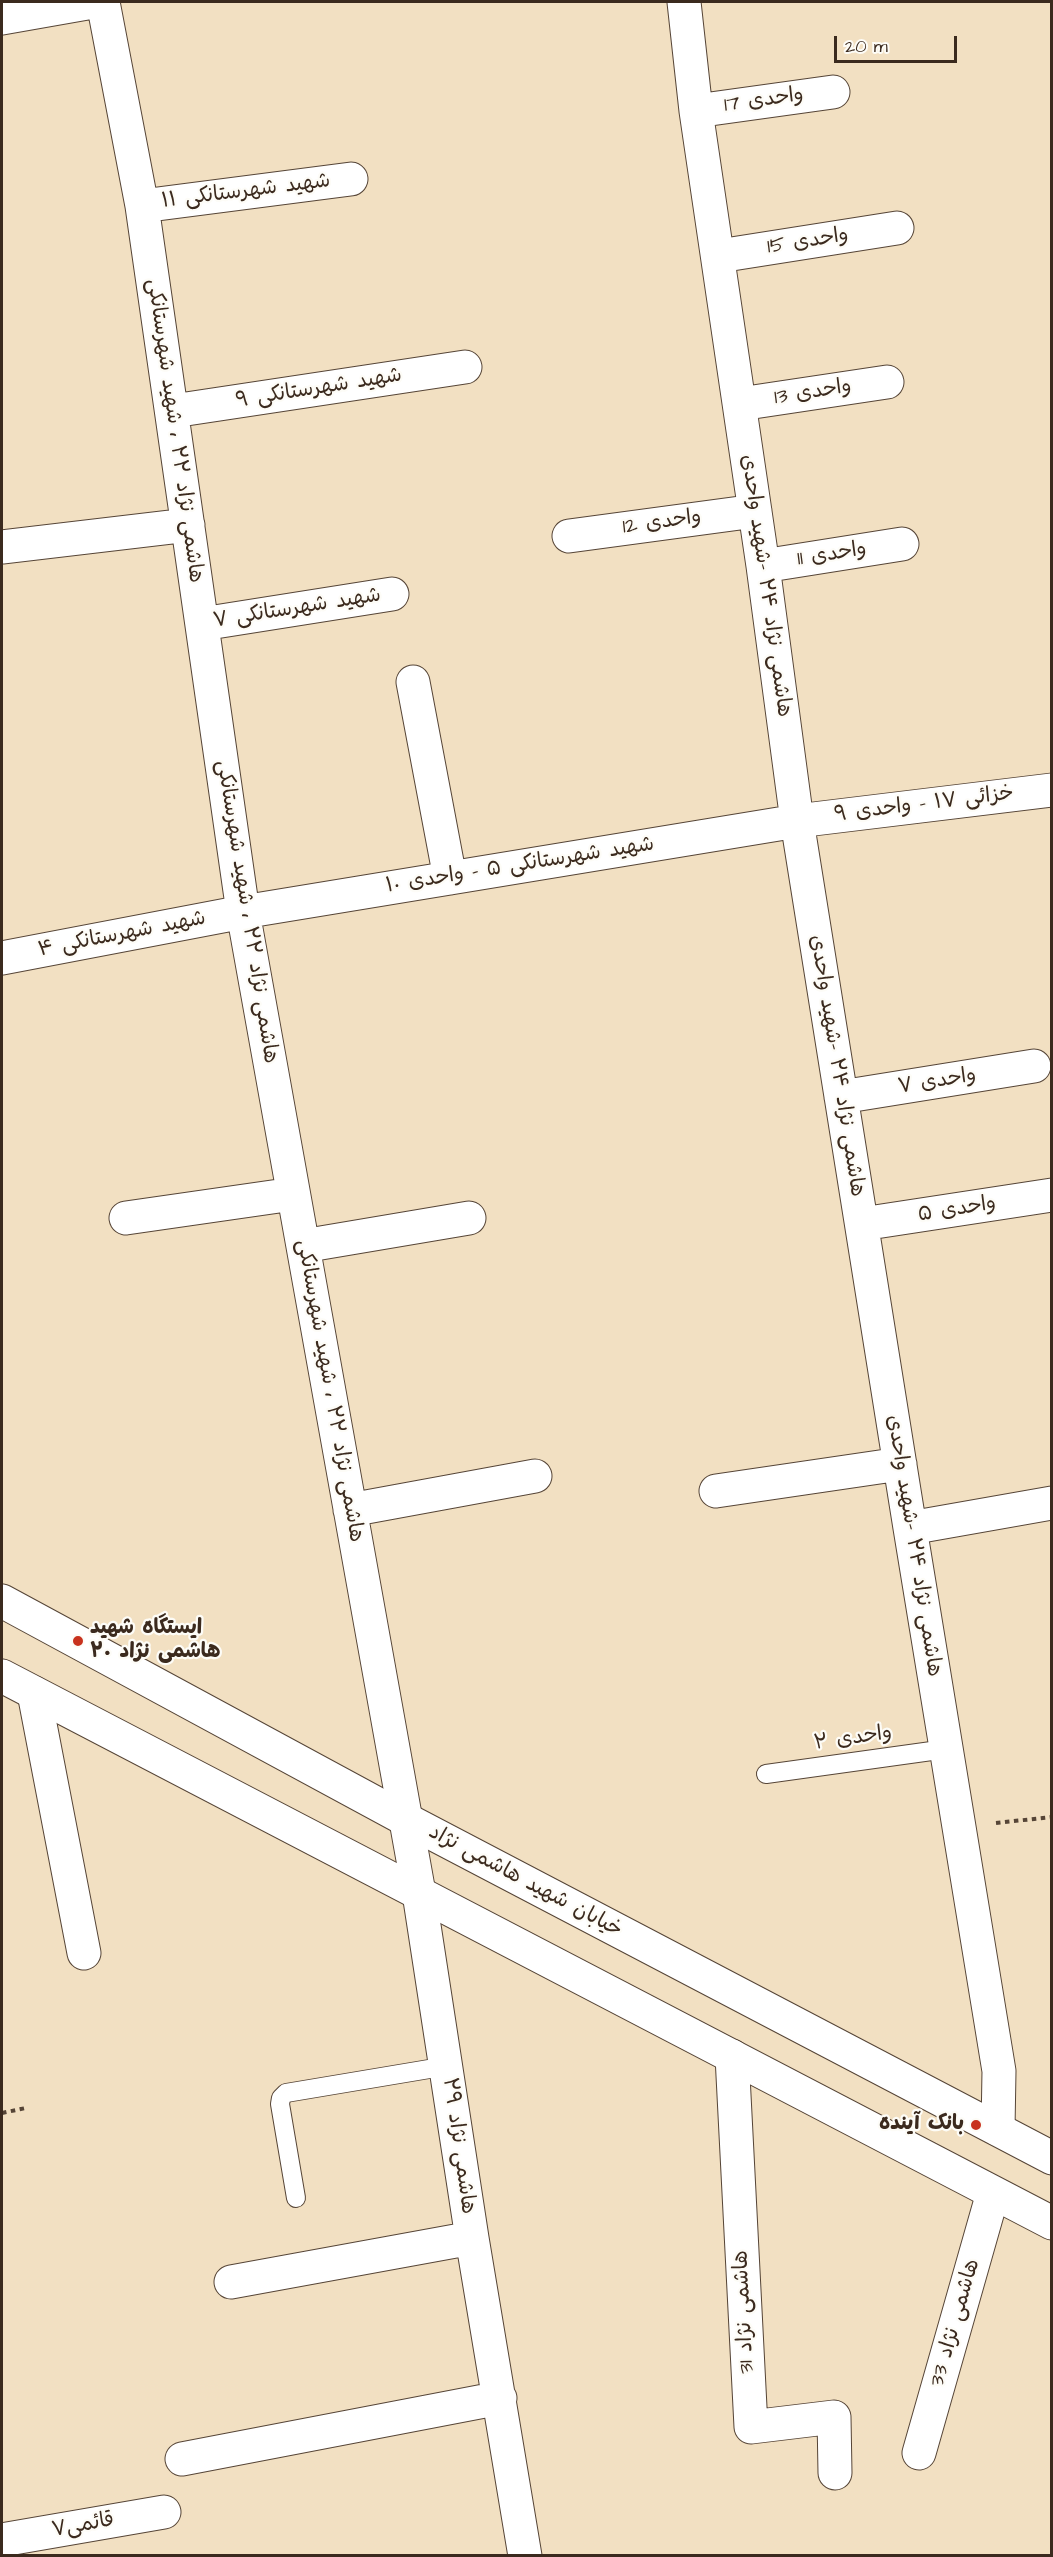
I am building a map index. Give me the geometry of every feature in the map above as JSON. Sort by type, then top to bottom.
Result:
[{"type":"street","points":[[2,18],[93,2]]},
{"type":"street","name":"هاشمی نژاد ۲۲ ، شهید شهرستانکی","points":[[104,2],[141,206],[173,411],[243,912],[419,1893]]},
{"type":"street","name":"هاشمی نژاد ۲۴ -شهید واحدی","points":[[684,2],[696,111],[719,256],[797,821],[999,2071],[998,2129]]},
{"type":"street","name":"واحدی 17","points":[[696,111],[833,92]]},
{"type":"street","name":"شهید شهرستانکی ۱۱","points":[[141,206],[351,179]]},
{"type":"street","name":"واحدی 15","points":[[719,256],[897,228]]},
{"type":"street","name":"شهید شهرستانکی ۹","points":[[173,411],[465,367]]},
{"type":"street","name":"واحدی 13","points":[[740,404],[887,382]]},
{"type":"street","name":"واحدی 12","points":[[569,536],[755,511]]},
{"type":"street","points":[[2,547],[188,525]]},
{"type":"street","name":"واحدی 11","points":[[763,566],[902,544]]},
{"type":"street","name":"شهید شهرستانکی ۷","points":[[202,624],[392,594]]},
{"type":"street","points":[[413,682],[450,878]]},
{"type":"street","name":"خزائی ۱۷ - واحدی ۹","points":[[797,821],[1052,789]]},
{"type":"street","name":"شهید شهرستانکی ۵ - واحدی ۱۰","points":[[243,912],[797,821]]},
{"type":"street","name":"شهید شهرستانکی ۴","points":[[2,958],[243,912]]},
{"type":"street","name":"واحدی ۷","points":[[841,1097],[1034,1066]]},
{"type":"street","points":[[126,1218],[293,1194]]},
{"type":"street","name":"واحدی ۵","points":[[862,1224],[1052,1195]]},
{"type":"street","points":[[303,1246],[469,1218]]},
{"type":"street","points":[[717,1491],[900,1464]]},
{"type":"street","points":[[350,1510],[535,1476]]},
{"type":"street","points":[[910,1528],[1052,1503]]},
{"type":"street","name":"خیابان شهید هاشمی نژاد","points":[[2,1602],[405,1819],[1052,2158]]},
{"type":"street","points":[[2,1676],[1052,2223]]},
{"type":"street","points":[[34,1693],[84,1953]]},
{"type":"street","name":"هاشمی نژاد ۲۹","points":[[419,1893],[472,2238],[525,2556]]},
{"type":"street","name":"هاشمی نژاد 31","points":[[732,2056],[751,2427],[834,2417],[835,2473]]},
{"type":"street","name":"هاشمی نژاد 33","points":[[919,2453],[993,2193]]},
{"type":"street","points":[[231,2282],[472,2238]]},
{"type":"street","points":[[182,2459],[500,2398]]},
{"type":"street","name":"قائمی۷","points":[[2,2540],[164,2512]]},
{"type":"lane","name":"واحدی ۲","points":[[766,1774],[946,1749]]},
{"type":"lane","points":[[296,2198],[280,2104],[281,2098],[286,2093],[447,2066]]},
{"type":"path","points":[[959,1827],[1052,1816]]},
{"type":"path","points":[[2,2113],[26,2108]]},
{"type":"place","name":"ایستگاه شهید هاشمی نژاد ۲۰","points":[[78,1641]]},
{"type":"place","name":"بانک آینده","points":[[976,2125]]}]
